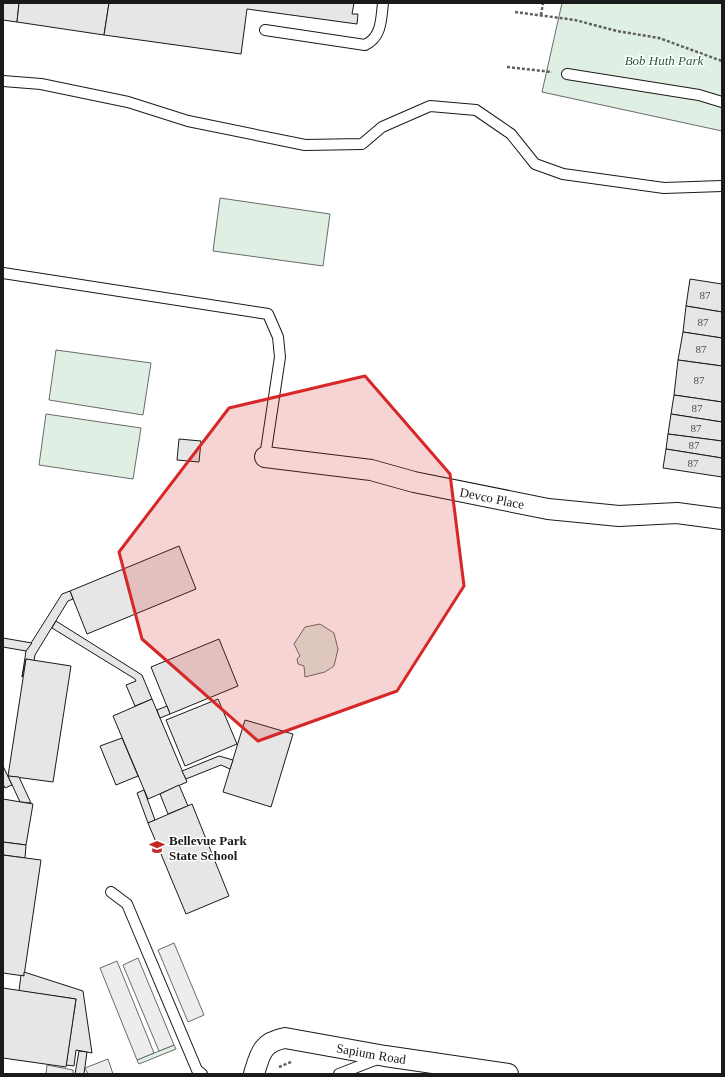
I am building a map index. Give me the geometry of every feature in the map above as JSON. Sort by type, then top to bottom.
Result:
[{"type":"street","name":"Devco Place","points":[[265,457],[370,470],[414,482],[548,509],[619,516],[677,513],[722,519]]},
{"type":"street","name":"Sapium Road","points":[[254,1074],[264,1047],[275,1040],[286,1038],[384,1056],[501,1074]]},
{"type":"lane","points":[[265,30],[365,45],[371,42],[379,33],[383,3]]},
{"type":"lane","points":[[567,74],[699,95],[722,102]]},
{"type":"lane","points":[[3,82],[41,84],[128,102],[188,121],[305,145],[362,144],[382,127],[430,106],[476,110],[511,134],[535,164],[563,174],[664,188],[722,186]]},
{"type":"lane","points":[[3,273],[268,314],[278,337],[280,357],[265,457]]},
{"type":"lane","points":[[111,892],[127,904],[197,1070],[202,1074]]},
{"type":"lane","points":[[339,1074],[384,1056]]},
{"type":"path","points":[[541,15],[543,3]]},
{"type":"path","points":[[515,12],[575,20],[617,31],[659,38],[722,61]]},
{"type":"path","points":[[506,67],[567,74]]},
{"type":"highlighted area","points":[[365,376],[450,474],[464,586],[397,691],[258,741],[142,639],[119,552],[229,408]]},
{"type":"green space","name":"Bob Huth Park","points":[[562,3],[722,3],[722,131],[542,92]]},
{"type":"green space","points":[[220,198],[330,214],[323,266],[213,251]]},
{"type":"green space","points":[[56,350],[151,363],[143,415],[49,400]]},
{"type":"green space","points":[[46,414],[141,428],[133,479],[39,465]]},
{"type":"green space","points":[[320,624],[334,633],[338,649],[334,666],[325,672],[305,677],[304,666],[298,664],[297,659],[300,656],[294,644],[305,627]]},
{"type":"green space","points":[[174,1045],[176,1049],[139,1064],[137,1060]]},
{"type":"shaded area","points":[[174,943],[204,1015],[188,1022],[158,950]]},
{"type":"shaded area","points":[[138,958],[174,1045],[159,1051],[123,965]]},
{"type":"shaded area","points":[[117,961],[154,1053],[137,1060],[100,968]]},
{"type":"shaded area","points":[[108,1059],[113,1074],[88,1074],[85,1068]]},
{"type":"shaded area","points":[[47,1065],[73,1070],[73,1074],[46,1074]]},
{"type":"building","points":[[3,3],[19,3],[17,22],[3,20]]},
{"type":"building","points":[[19,3],[109,3],[104,35],[17,22]]},
{"type":"building","points":[[109,3],[354,3],[352,14],[358,14],[357,24],[247,9],[241,54],[104,35]]},
{"type":"building","points":[[690,279],[722,284],[722,312],[686,306]]},
{"type":"building","points":[[686,306],[722,312],[722,338],[683,332]]},
{"type":"building","points":[[683,332],[722,338],[722,366],[678,360]]},
{"type":"building","points":[[678,360],[722,366],[722,402],[674,395]]},
{"type":"building","points":[[674,395],[722,402],[722,422],[671,414]]},
{"type":"building","points":[[671,414],[722,422],[722,441],[668,434]]},
{"type":"building","points":[[668,434],[722,441],[722,458],[666,449]]},
{"type":"building","points":[[179,439],[201,441],[199,462],[177,460]]},
{"type":"building","points":[[666,449],[722,458],[722,477],[663,468]]},
{"type":"building","points":[[179,546],[196,589],[87,634],[70,591]]},
{"type":"building","points":[[70,591],[73,599],[68,601],[35,655],[34,661],[26,659],[22,677],[26,651],[62,594]]},
{"type":"building","points":[[56,621],[142,675],[152,699],[135,706],[126,685],[136,681],[135,679],[52,628]]},
{"type":"building","points":[[3,638],[32,643],[26,651],[3,647]]},
{"type":"building","points":[[219,639],[238,686],[170,714],[151,667]]},
{"type":"building","points":[[26,659],[71,666],[53,782],[8,776]]},
{"type":"building","points":[[152,699],[187,782],[148,799],[113,716]]},
{"type":"building","points":[[218,699],[237,744],[185,766],[166,720]]},
{"type":"building","points":[[167,706],[170,714],[160,718],[157,710]]},
{"type":"building","points":[[245,720],[293,734],[271,807],[223,792]]},
{"type":"building","points":[[122,738],[138,776],[116,785],[100,746]]},
{"type":"building","points":[[219,756],[233,760],[230,769],[221,765],[186,779],[182,771]]},
{"type":"building","points":[[3,766],[12,785],[5,788],[3,784]]},
{"type":"building","points":[[8,776],[19,777],[31,803],[20,802]]},
{"type":"building","points":[[179,785],[188,806],[168,814],[160,794]]},
{"type":"building","points":[[144,790],[155,820],[148,823],[137,793]]},
{"type":"building","points":[[3,799],[33,804],[26,845],[3,842]]},
{"type":"building","points":[[192,804],[229,896],[186,914],[148,823]]},
{"type":"building","points":[[3,842],[26,845],[25,858],[3,855]]},
{"type":"building","points":[[3,855],[41,860],[24,976],[3,973]]},
{"type":"building","points":[[24,972],[83,991],[92,1053],[76,1050],[74,1066],[66,1065],[76,999],[19,991],[21,975],[24,976]]},
{"type":"building","points":[[3,988],[76,999],[66,1067],[3,1058]]},
{"type":"building","points":[[79,1051],[87,1052],[84,1074],[75,1074]]},
{"type":"place","name":"Bellevue Park State School","points":[[157,847]]}]
